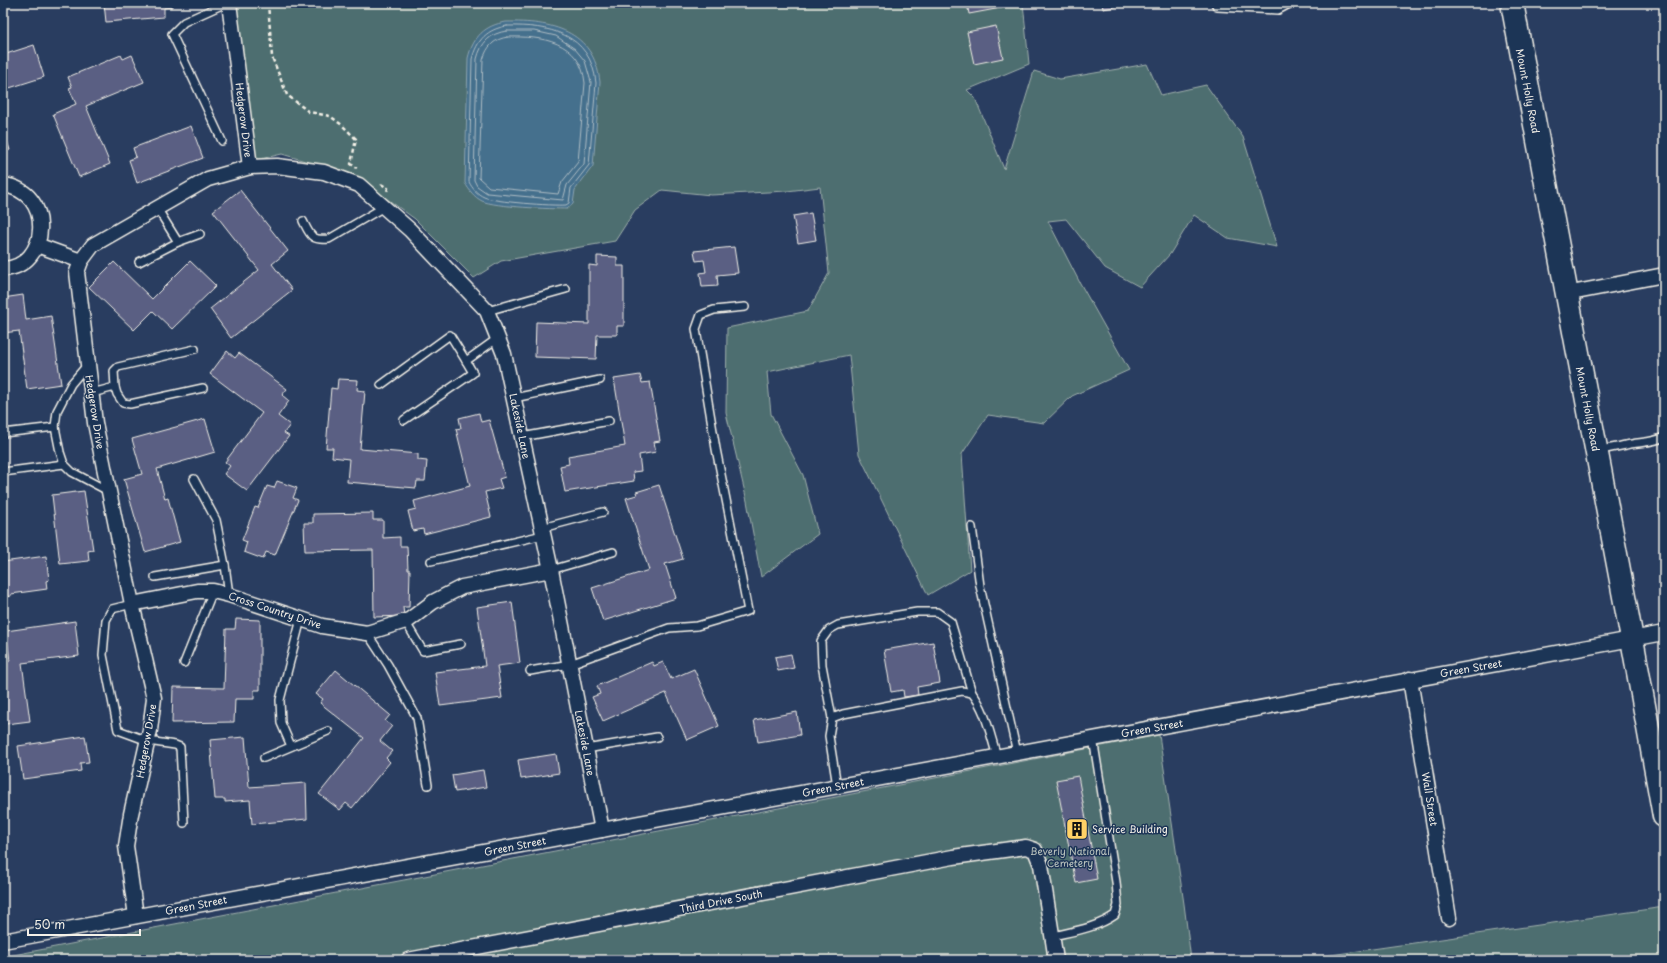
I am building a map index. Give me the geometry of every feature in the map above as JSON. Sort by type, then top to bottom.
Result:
[{"type":"main road","name":"Mount Holly Road","points":[[1512,3],[1664,816]]},
{"type":"street","name":"Hedgerow Drive","points":[[136,916],[126,846],[131,814],[148,741],[154,698],[132,604],[95,423],[77,272],[81,261],[93,245],[208,179],[250,167],[228,3]]},
{"type":"street","name":"Lakeside Lane","points":[[250,167],[277,166],[324,172],[359,185],[410,230],[487,311],[504,354],[514,398],[551,570],[602,830]]},
{"type":"street","points":[[3,185],[18,189],[28,197],[36,207],[41,226],[41,233],[37,245],[30,256],[19,265],[3,270]]},
{"type":"street","points":[[37,245],[81,261]]},
{"type":"street","points":[[1566,294],[1664,275]]},
{"type":"street","name":"Cross Country Drive","points":[[132,604],[197,591],[213,591],[322,626],[367,633],[405,621],[433,602],[462,587],[551,570]]},
{"type":"street","name":"Green Street","points":[[3,941],[1664,633]]},
{"type":"street","name":"Wall Street","points":[[1410,680],[1449,918]]},
{"type":"street","name":"Third Drive South","points":[[408,960],[952,857],[1026,847],[1035,850],[1041,865],[1052,936]]},
{"type":"street","points":[[1052,936],[1056,960]]},
{"type":"lane","points":[[222,141],[172,34],[184,22],[228,3]]},
{"type":"lane","points":[[1215,3],[1217,8],[1278,10],[1291,3]]},
{"type":"lane","points":[[303,221],[309,235],[318,240],[329,239],[384,207]]},
{"type":"lane","points":[[157,208],[178,242]]},
{"type":"lane","points":[[139,262],[178,242],[200,234]]},
{"type":"lane","points":[[487,311],[566,289]]},
{"type":"lane","points":[[530,672],[570,664],[669,628],[697,626],[748,611],[716,449],[696,329],[701,315],[714,310],[745,307]]},
{"type":"lane","points":[[381,385],[450,335],[473,373],[404,420]]},
{"type":"lane","points":[[466,361],[498,338]]},
{"type":"lane","points":[[195,348],[118,367],[114,371],[115,388],[122,404],[130,404],[203,388]]},
{"type":"lane","points":[[88,365],[71,384],[57,411],[55,426],[64,464],[72,472],[109,491]]},
{"type":"lane","points":[[514,398],[600,380]]},
{"type":"lane","points":[[92,393],[115,388]]},
{"type":"lane","points":[[522,438],[609,421]]},
{"type":"lane","points":[[3,433],[55,426]]},
{"type":"lane","points":[[1596,450],[1611,449],[1664,437]]},
{"type":"lane","points":[[3,472],[64,464]]},
{"type":"lane","points":[[194,479],[216,520],[229,595]]},
{"type":"lane","points":[[431,561],[542,531],[603,512]]},
{"type":"lane","points":[[972,527],[980,586],[1017,752]]},
{"type":"lane","points":[[551,570],[613,552]]},
{"type":"lane","points":[[155,577],[225,565]]},
{"type":"lane","points":[[184,663],[213,591]]},
{"type":"lane","points":[[132,604],[112,609],[106,620],[103,655],[118,730],[148,741],[175,744],[180,747],[184,824]]},
{"type":"lane","points":[[837,786],[830,736],[832,718],[822,665],[821,641],[829,630],[838,625],[917,612],[937,612],[951,622],[972,693],[978,700],[986,719],[997,756]]},
{"type":"lane","points":[[291,746],[281,723],[280,700],[301,619]]},
{"type":"lane","points":[[405,621],[423,651],[461,644]]},
{"type":"lane","points":[[367,633],[388,665],[417,718],[428,785]]},
{"type":"lane","points":[[832,718],[843,714],[962,691],[972,693]]},
{"type":"lane","points":[[264,758],[328,731]]},
{"type":"lane","points":[[586,749],[657,737]]},
{"type":"lane","points":[[1052,936],[1093,927],[1106,922],[1116,915],[1118,906],[1113,861],[1094,738]]},
{"type":"path","points":[[268,3],[272,57],[288,95],[309,112],[330,116],[342,124],[356,139],[351,164],[362,171]]},
{"type":"path","points":[[378,181],[388,188],[384,207]]},
{"type":"green space","points":[[234,3],[1023,3],[1029,64],[967,90],[975,98],[1004,169],[1034,71],[1060,79],[1147,64],[1161,95],[1206,85],[1243,137],[1277,247],[1228,238],[1194,215],[1170,254],[1140,287],[1105,268],[1066,219],[1048,221],[1080,283],[1129,370],[1072,396],[1044,423],[988,415],[962,454],[970,570],[928,595],[859,454],[849,355],[767,372],[771,414],[803,475],[818,534],[761,577],[747,501],[726,413],[727,328],[808,311],[829,273],[820,187],[787,191],[711,195],[662,190],[635,210],[615,241],[501,261],[474,278],[415,219],[355,176],[282,154],[256,160]]},
{"type":"green space","name":"Beverly National Cemetery","points":[[1159,735],[1191,960],[3,960],[3,957]]},
{"type":"green space","points":[[1664,907],[1664,960],[1296,960]]},
{"type":"water","points":[[506,22],[539,24],[568,32],[579,40],[589,51],[596,64],[600,82],[593,166],[575,190],[573,204],[567,209],[523,207],[489,203],[482,201],[477,197],[470,191],[465,183],[468,58],[473,44],[481,33],[492,26]]},
{"type":"building","points":[[104,3],[172,3],[172,7],[164,8],[164,17],[106,22]]},
{"type":"building","points":[[967,3],[1000,3],[1001,8],[969,14]]},
{"type":"building","points":[[1102,3],[1136,3],[1103,9]]},
{"type":"building","points":[[996,26],[1003,58],[974,64],[967,32]]},
{"type":"building","points":[[34,45],[44,77],[3,90],[3,55]]},
{"type":"building","points":[[121,55],[123,59],[132,55],[144,82],[86,106],[110,164],[79,177],[53,114],[76,104],[69,88],[72,87],[68,77]]},
{"type":"building","points":[[191,126],[203,158],[137,183],[129,160],[136,157],[133,148]]},
{"type":"building","points":[[3,128],[10,150],[3,152]]},
{"type":"building","points":[[240,190],[288,251],[272,264],[292,290],[231,338],[210,309],[259,270],[213,211]]},
{"type":"building","points":[[811,213],[816,240],[798,243],[793,216]]},
{"type":"building","points":[[734,247],[738,273],[717,275],[718,286],[702,287],[700,273],[706,272],[704,260],[696,261],[694,251]]},
{"type":"building","points":[[597,256],[617,257],[617,266],[624,266],[624,326],[617,326],[617,335],[597,335],[596,359],[535,357],[536,322],[589,324],[589,265],[597,266]]},
{"type":"building","points":[[190,261],[216,286],[172,329],[153,311],[134,330],[89,287],[114,262],[152,299]]},
{"type":"building","points":[[23,295],[26,320],[51,316],[61,384],[27,389],[19,331],[3,333],[3,298]]},
{"type":"building","points":[[227,351],[235,358],[239,353],[287,389],[282,395],[289,401],[278,416],[290,425],[284,433],[289,436],[247,491],[224,474],[230,466],[225,462],[262,413],[210,374]]},
{"type":"building","points":[[640,375],[642,383],[650,382],[660,441],[654,442],[656,452],[639,455],[641,471],[633,472],[634,481],[565,492],[560,466],[569,464],[568,456],[625,446],[614,379]]},
{"type":"building","points":[[338,379],[358,380],[357,390],[365,391],[360,449],[418,454],[418,460],[427,461],[425,481],[417,481],[416,488],[347,482],[349,459],[332,457],[333,448],[326,448],[331,388],[337,389]]},
{"type":"building","points":[[479,413],[481,422],[489,420],[505,477],[499,479],[502,488],[485,492],[491,517],[424,534],[423,529],[413,531],[408,511],[416,509],[414,501],[470,486],[456,429],[461,428],[459,418]]},
{"type":"building","points":[[205,419],[215,452],[157,469],[165,499],[168,498],[180,542],[145,552],[124,479],[142,474],[132,439]]},
{"type":"building","points":[[277,481],[297,488],[293,498],[298,500],[275,555],[266,552],[263,559],[244,552],[247,542],[242,540],[255,507],[258,508],[267,486],[274,488]]},
{"type":"building","points":[[659,485],[683,559],[665,564],[676,598],[603,621],[592,588],[649,570],[626,498],[637,495],[636,492]]},
{"type":"building","points":[[84,491],[93,550],[88,551],[89,561],[60,564],[52,495]]},
{"type":"building","points":[[373,513],[373,520],[383,520],[383,538],[400,537],[400,546],[407,546],[408,570],[410,570],[409,607],[403,607],[404,616],[374,617],[373,550],[305,551],[304,523],[313,523],[313,514]]},
{"type":"building","points":[[46,556],[49,580],[46,581],[47,589],[11,594],[11,596],[3,597],[3,562]]},
{"type":"building","points":[[512,602],[520,663],[497,666],[502,698],[440,706],[435,672],[485,666],[477,607]]},
{"type":"building","points":[[236,619],[260,620],[260,690],[254,690],[254,699],[235,699],[234,722],[172,723],[173,687],[224,688],[226,629],[235,629]]},
{"type":"building","points":[[75,621],[79,656],[22,663],[30,721],[6,724],[3,723],[3,662],[10,661],[6,631]]},
{"type":"building","points":[[933,642],[940,683],[917,687],[918,695],[904,697],[903,690],[891,692],[884,650]]},
{"type":"building","points":[[791,654],[794,668],[778,671],[775,657]]},
{"type":"building","points":[[652,662],[654,666],[663,662],[671,679],[694,669],[719,726],[687,740],[666,693],[603,721],[592,697],[600,694],[597,686]]},
{"type":"building","points":[[336,670],[390,715],[385,721],[392,726],[380,741],[392,751],[386,758],[390,762],[352,808],[346,803],[340,810],[319,794],[364,738],[320,703],[323,699],[316,694]]},
{"type":"building","points":[[797,712],[800,735],[758,742],[754,720]]},
{"type":"building","points":[[85,736],[89,762],[80,763],[81,771],[23,779],[18,746]]},
{"type":"building","points":[[245,737],[249,787],[306,783],[307,819],[252,824],[250,800],[225,802],[225,799],[215,799],[210,740]]},
{"type":"building","points":[[556,754],[559,773],[521,779],[518,760]]},
{"type":"building","points":[[483,770],[486,787],[455,792],[452,775]]},
{"type":"building","name":"Service Building","points":[[1078,776],[1097,879],[1076,883],[1056,780]]},
{"type":"place","name":"Service Building","points":[[1077,829]]}]
